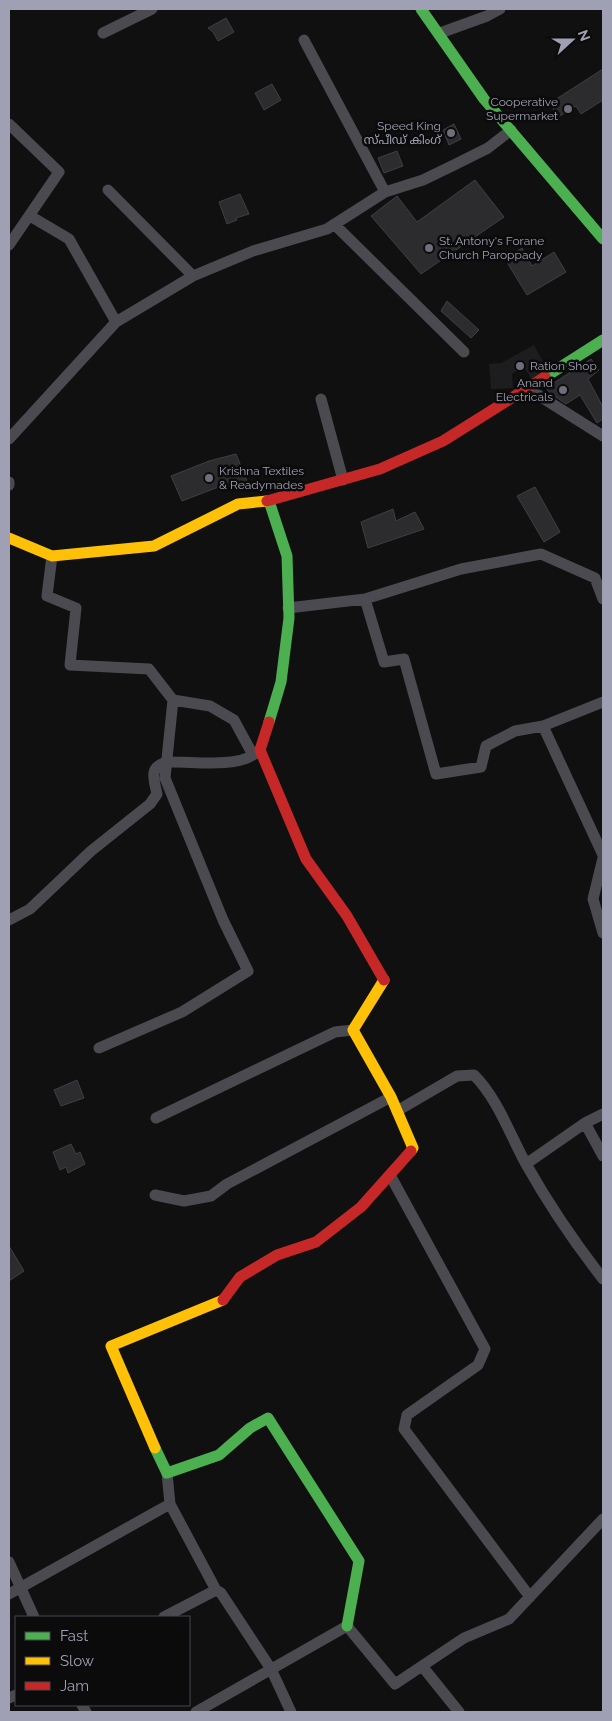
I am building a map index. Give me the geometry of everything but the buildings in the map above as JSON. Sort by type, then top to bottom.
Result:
[{"type":"main road","points":[[421,9],[440,33],[484,100],[603,239]]},
{"type":"main road","points":[[9,538],[52,556],[80,555],[154,546],[238,504],[269,502],[380,469],[443,441],[603,340]]},
{"type":"main road","points":[[269,502],[287,556],[288,608],[281,682],[256,752],[306,859],[347,916],[385,981],[354,1030],[391,1097],[413,1148],[361,1207],[316,1242],[277,1255],[240,1277],[221,1302],[111,1346],[167,1473],[219,1456],[250,1428],[268,1418],[359,1561],[347,1626]]},
{"type":"street","points":[[103,33],[152,9]]},
{"type":"street","points":[[440,33],[487,16],[500,9]]},
{"type":"street","points":[[304,40],[386,192]]},
{"type":"street","points":[[9,124],[59,172],[9,245]]},
{"type":"street","points":[[9,438],[116,322],[193,276],[253,251],[327,229],[386,192],[423,180],[488,148],[511,130]]},
{"type":"street","points":[[108,190],[193,276]]},
{"type":"street","points":[[30,216],[69,239],[116,322]]},
{"type":"street","points":[[334,224],[464,352]]},
{"type":"street","points":[[528,388],[603,436]]},
{"type":"street","points":[[321,399],[343,480]]},
{"type":"street","points":[[288,608],[365,599],[461,569],[541,554],[594,578],[603,599]]},
{"type":"street","points":[[9,920],[30,909],[91,851],[150,804],[157,794],[152,776],[153,771],[159,764],[167,762],[216,762],[247,759],[256,752],[234,720],[210,706],[174,700],[149,669],[70,665],[76,608],[47,596],[52,556]]},
{"type":"street","points":[[365,599],[384,662],[404,659],[436,774],[481,766],[486,746],[515,730],[542,726],[603,702]]},
{"type":"street","points":[[99,1048],[182,1012],[248,972],[223,920],[165,778],[174,700]]},
{"type":"street","points":[[542,726],[603,857],[593,899],[603,933]]},
{"type":"street","points":[[156,1118],[335,1032],[354,1030]]},
{"type":"street","points":[[397,1111],[458,1076],[474,1075],[486,1087],[526,1164],[569,1236],[603,1279]]},
{"type":"street","points":[[154,1195],[184,1201],[211,1196],[227,1184],[391,1097]]},
{"type":"street","points":[[526,1164],[585,1123],[603,1114]]},
{"type":"street","points":[[585,1123],[603,1156]]},
{"type":"street","points":[[390,1174],[485,1349],[478,1365],[471,1371],[407,1415],[404,1429],[530,1597]]},
{"type":"street","points":[[167,1473],[170,1504],[216,1590],[221,1593],[271,1669],[290,1712]]},
{"type":"street","points":[[9,1594],[170,1504]]},
{"type":"street","points":[[196,1712],[347,1626],[396,1684],[464,1638],[509,1619],[603,1519]]},
{"type":"street","points":[[9,1562],[34,1616]]},
{"type":"street","points":[[166,1616],[216,1590]]},
{"type":"street","points":[[422,1666],[459,1712]]},
{"type":"shaded area","points":[[534,345],[548,371],[532,380],[524,367],[512,374],[513,388],[491,389],[489,364],[501,363]]},
{"type":"traffic: fast","points":[[421,9],[484,99],[603,239]]},
{"type":"traffic: fast","points":[[545,377],[603,340]]},
{"type":"traffic: fast","points":[[269,501],[287,556],[289,618],[281,682],[269,722]]},
{"type":"traffic: fast","points":[[155,1448],[167,1473],[219,1455],[250,1428],[268,1418],[359,1561],[347,1626]]},
{"type":"traffic: slow","points":[[9,538],[52,556],[154,546],[238,504],[267,501]]},
{"type":"traffic: slow","points":[[384,980],[353,1030],[391,1097],[413,1148],[411,1151]]},
{"type":"traffic: slow","points":[[155,1448],[111,1346],[223,1300]]},
{"type":"traffic: jam","points":[[267,501],[380,469],[443,441],[545,377]]},
{"type":"traffic: jam","points":[[269,722],[260,750],[306,859],[347,916],[384,980]]},
{"type":"traffic: jam","points":[[223,1300],[240,1277],[277,1255],[316,1242],[361,1207],[411,1151]]},
{"type":"place","name":"Cooperative Supermarket","points":[[568,109]]},
{"type":"place","name":"Speed King സ്പീഡ് കിംഗ്","points":[[451,133]]},
{"type":"place","name":"St. Antony's Forane Church Paroppady","points":[[429,248]]},
{"type":"place","name":"Ration Shop","points":[[520,366]]},
{"type":"place","name":"Anand Electricals","points":[[563,390]]},
{"type":"place","name":"Krishna Textiles & Readymades","points":[[209,478]]}]
